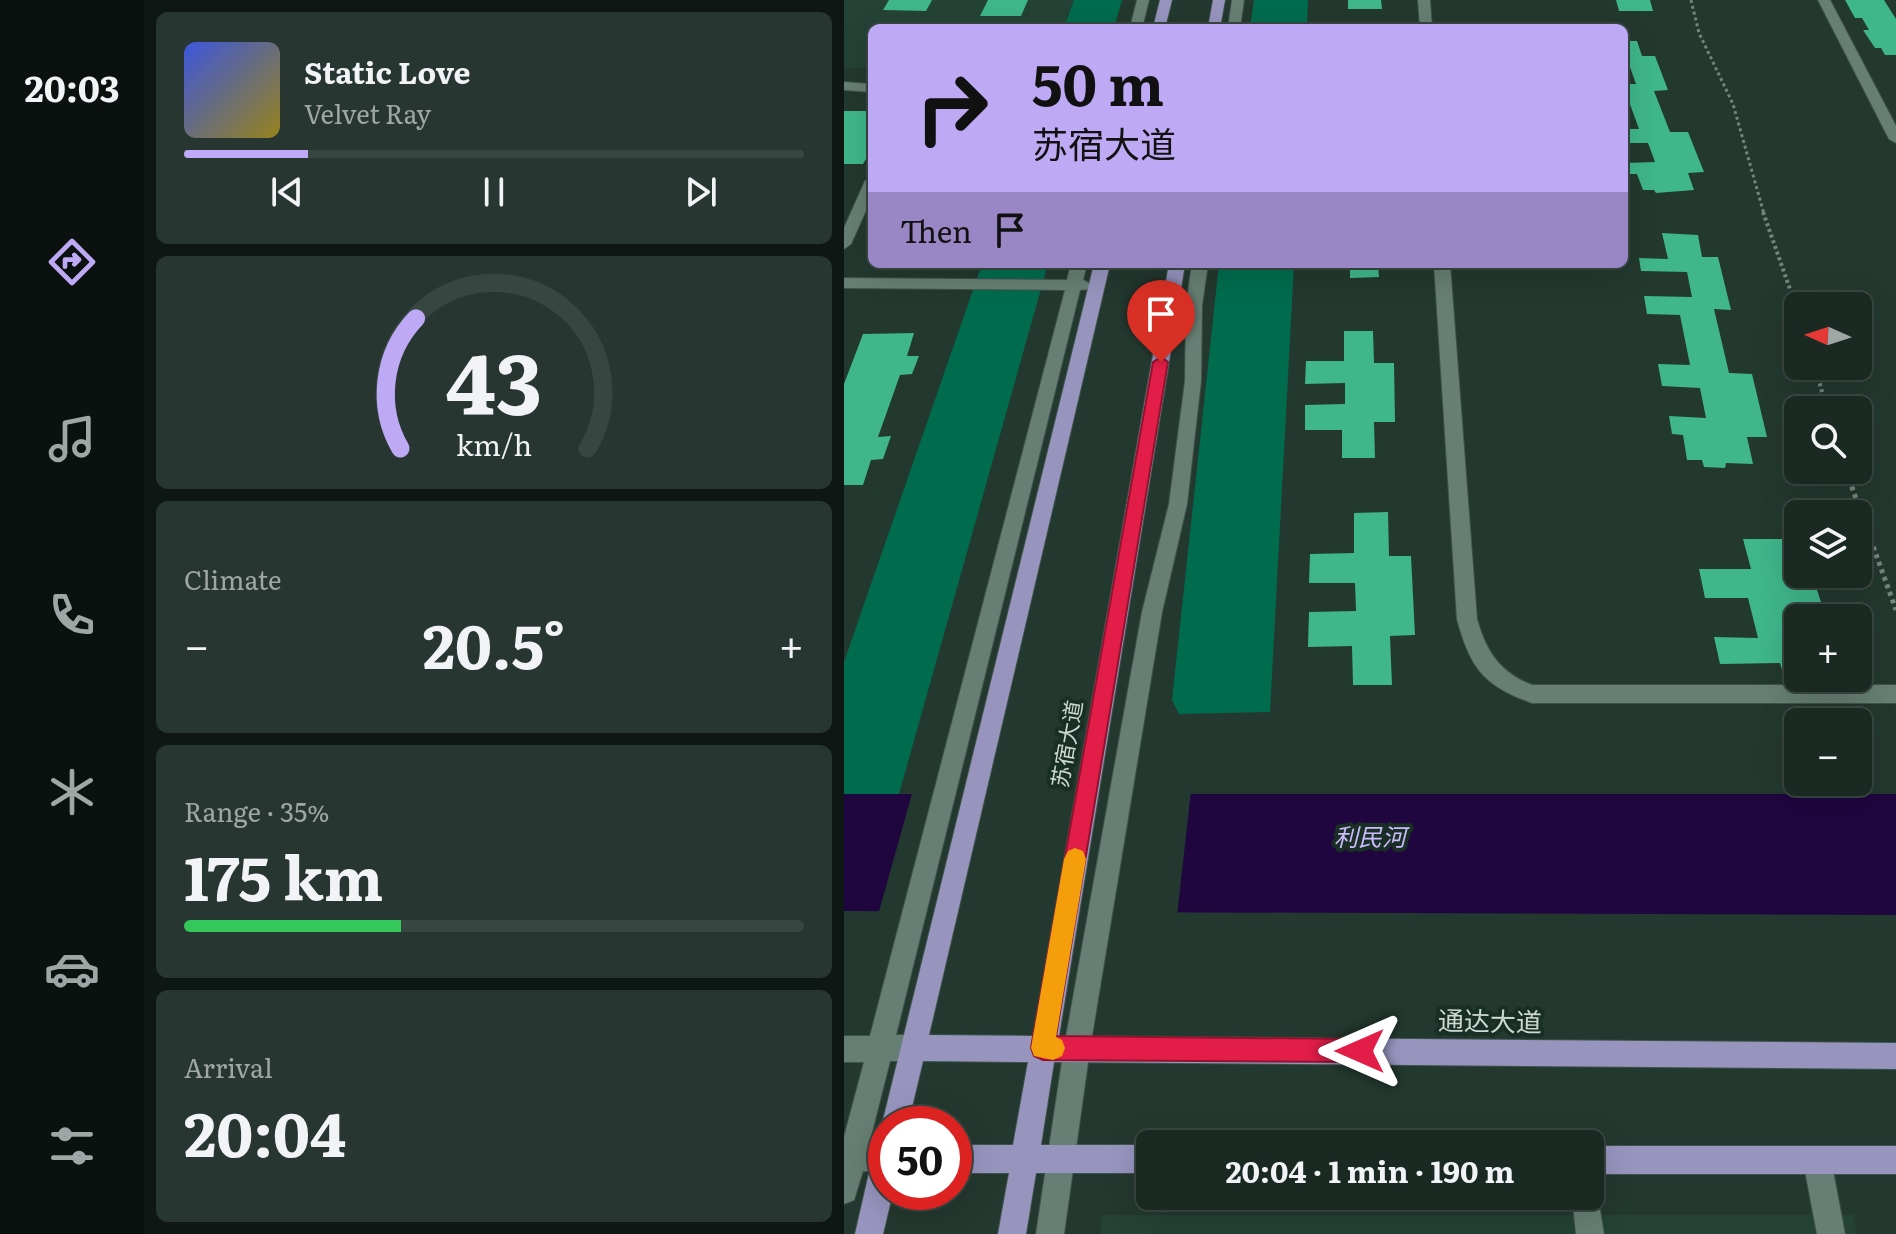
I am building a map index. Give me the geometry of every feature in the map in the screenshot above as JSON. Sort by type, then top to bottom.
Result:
[{"type":"main road","points":[[1160,24],[1166,0]]},
{"type":"main road","points":[[1215,24],[1219,0]]},
{"type":"main road","points":[[900,1106],[1101,268]]},
{"type":"main road","name":"苏宿大道","points":[[1012,1234],[1176,268]]},
{"type":"main road","name":"通达大道","points":[[914,1048],[1896,1056]]},
{"type":"main road","points":[[972,1159],[1136,1159]]},
{"type":"main road","points":[[1604,1160],[1896,1160]]},
{"type":"main road","points":[[869,1234],[874,1210]]},
{"type":"street","points":[[1137,24],[1143,0]]},
{"type":"street","points":[[1235,24],[1238,0]]},
{"type":"street","points":[[1424,0],[1426,24]]},
{"type":"street","points":[[1824,0],[1896,139]]},
{"type":"street","points":[[844,86],[868,88]]},
{"type":"street","points":[[844,244],[868,190]]},
{"type":"street","points":[[844,1190],[848,1157],[880,1048],[1078,268]]},
{"type":"street","points":[[1050,1234],[1084,1003],[1152,612],[1178,504],[1193,381],[1194,305],[1199,268]]},
{"type":"street","points":[[1442,268],[1467,619],[1475,649],[1489,671],[1511,687],[1532,694],[1896,694]]},
{"type":"street","points":[[844,283],[1097,285]]},
{"type":"street","name":"通达大道","points":[[844,1049],[914,1048]]},
{"type":"street","points":[[848,1157],[868,1158]]},
{"type":"street","points":[[1817,1160],[1831,1234]]},
{"type":"street","points":[[1587,1210],[1590,1234]]},
{"type":"path","points":[[1691,0],[1699,33],[1733,104],[1754,187],[1791,292]]},
{"type":"path","points":[[1851,484],[1896,610]]},
{"type":"shaded area","points":[[844,0],[1074,0],[1065,24],[868,24],[868,68],[844,68]]},
{"type":"shaded area","points":[[1102,1215],[1853,1215],[1857,1234],[1100,1234]]},
{"type":"green space","points":[[1074,0],[1122,0],[1115,24],[1065,24]]},
{"type":"green space","points":[[1254,0],[1308,0],[1307,24],[1251,24]]},
{"type":"green space","points":[[981,268],[1047,268],[899,794],[844,794],[844,662]]},
{"type":"green space","points":[[1219,268],[1294,268],[1270,712],[1179,714],[1172,700]]},
{"type":"water","name":"利民河","points":[[844,794],[1896,794],[1896,915],[844,911]]},
{"type":"pier","points":[[913,790],[1191,791],[1177,916],[878,915]]},
{"type":"building","points":[[889,0],[932,0],[926,11],[883,10]]},
{"type":"building","points":[[988,0],[1028,0],[1021,16],[980,16]]},
{"type":"building","points":[[1348,0],[1381,0],[1382,9],[1348,9]]},
{"type":"building","points":[[1616,0],[1650,0],[1653,11],[1619,11]]},
{"type":"building","points":[[1845,0],[1884,0],[1896,19],[1896,55],[1885,55],[1881,48],[1875,48],[1863,30],[1869,30],[1862,18],[1855,18]]},
{"type":"building","points":[[1628,41],[1637,41],[1642,56],[1655,56],[1668,90],[1654,91],[1670,132],[1688,132],[1704,172],[1688,173],[1694,190],[1656,193],[1654,190],[1643,190],[1637,174],[1629,174],[1628,163],[1655,162],[1648,143],[1628,143],[1628,129],[1639,129],[1628,99],[1628,84],[1636,84],[1630,67]]},
{"type":"building","points":[[844,111],[868,111],[868,156],[863,164],[844,164]]},
{"type":"building","points":[[1662,233],[1698,235],[1702,257],[1718,257],[1731,310],[1714,309],[1729,373],[1752,374],[1767,437],[1747,437],[1753,464],[1726,463],[1725,468],[1704,467],[1702,460],[1687,460],[1683,435],[1672,434],[1669,416],[1706,418],[1700,388],[1662,386],[1658,364],[1690,365],[1680,315],[1647,314],[1644,296],[1692,297],[1687,272],[1641,271],[1639,258],[1668,259]]},
{"type":"building","points":[[1350,268],[1378,268],[1379,277],[1350,278]]},
{"type":"building","points":[[1344,331],[1373,331],[1374,363],[1394,363],[1395,422],[1374,422],[1375,458],[1342,458],[1342,430],[1305,430],[1305,405],[1345,404],[1345,383],[1305,384],[1306,361],[1344,361]]},
{"type":"building","points":[[914,333],[907,356],[919,356],[912,374],[900,375],[878,437],[891,436],[883,459],[871,460],[863,485],[844,485],[844,384],[863,334]]},
{"type":"building","points":[[1388,512],[1389,556],[1411,556],[1415,635],[1390,636],[1392,685],[1353,685],[1352,646],[1308,647],[1309,612],[1356,611],[1355,583],[1309,583],[1310,554],[1354,553],[1354,513]]},
{"type":"building","points":[[1743,539],[1784,539],[1784,588],[1816,588],[1822,604],[1784,604],[1784,677],[1780,663],[1720,664],[1714,637],[1758,638],[1748,598],[1705,598],[1699,569],[1751,569]]},
{"type":"slow traffic","points":[[1053,1048],[1043,1048],[1075,859]]},
{"type":"route","points":[[1161,362],[1043,1048],[1360,1051]]}]
